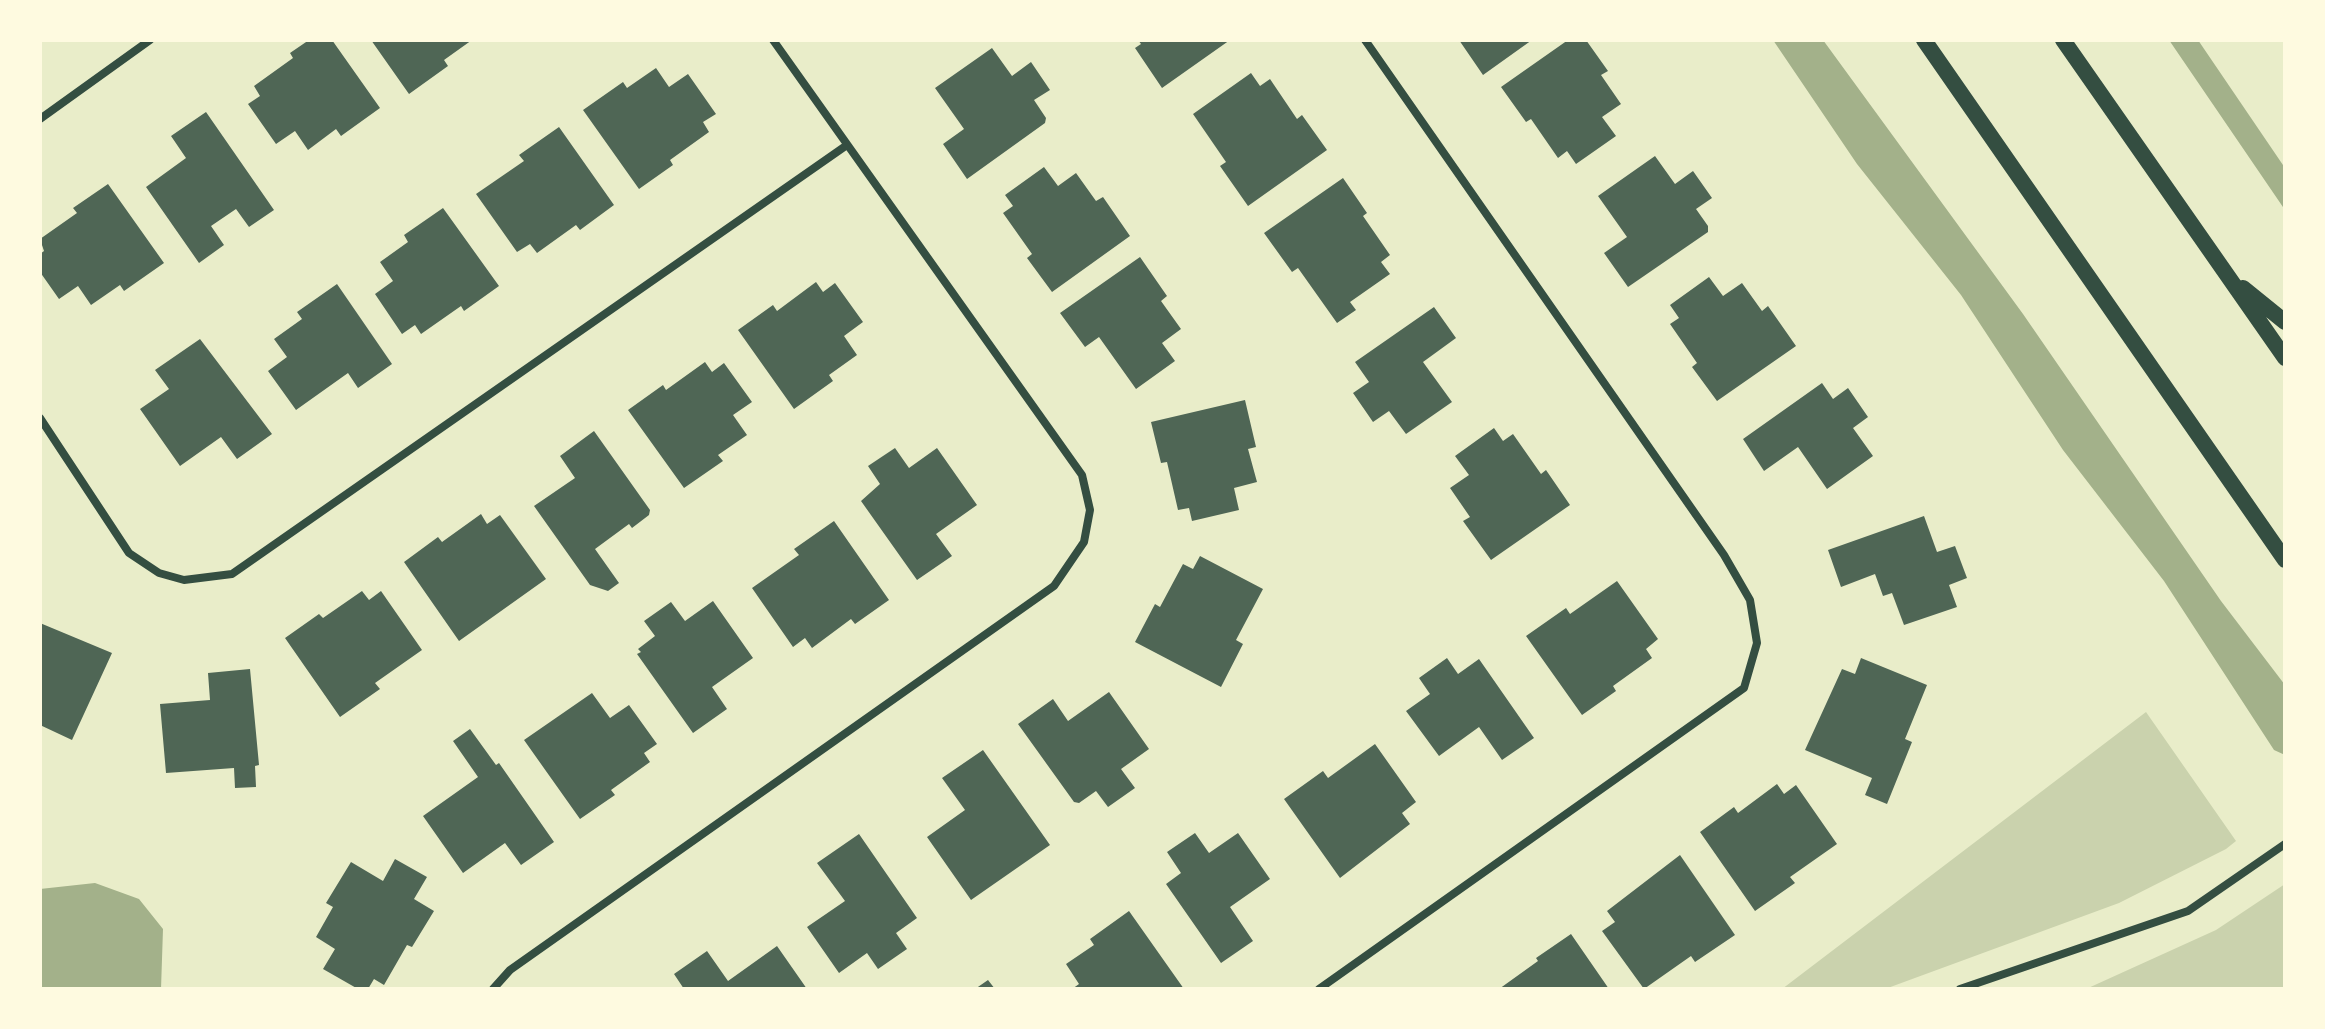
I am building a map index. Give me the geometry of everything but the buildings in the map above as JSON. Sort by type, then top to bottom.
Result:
[{"type":"main road","points":[[1924,40],[2282,551]]},
{"type":"main road","points":[[2063,40],[2285,358]]},
{"type":"main road","points":[[2229,276],[2285,322]]},
{"type":"street","points":[[40,119],[150,40]]},
{"type":"street","points":[[493,989],[510,970],[1054,586],[1068,570],[1084,542],[1090,510],[1082,475],[773,40]]},
{"type":"street","points":[[1319,989],[1744,688],[1757,643],[1750,600],[1724,555],[1365,40]]},
{"type":"street","points":[[40,418],[129,553],[159,573],[184,580],[232,574],[847,145]]},
{"type":"street","points":[[1960,989],[2188,911],[2285,844]]},
{"type":"shaded area","points":[[1773,40],[1823,40],[2023,314],[2221,601],[2285,685],[2285,755],[2274,750],[2164,581],[2063,450],[1961,295],[1857,164]]},
{"type":"shaded area","points":[[2169,40],[2198,40],[2285,168],[2285,210]]},
{"type":"shaded area","points":[[2146,712],[2236,841],[2226,849],[2119,903],[1885,989],[1782,989]]},
{"type":"shaded area","points":[[95,883],[139,899],[163,929],[161,989],[40,989],[40,889]]},
{"type":"shaded area","points":[[2285,884],[2285,989],[2086,989],[2216,930]]}]
